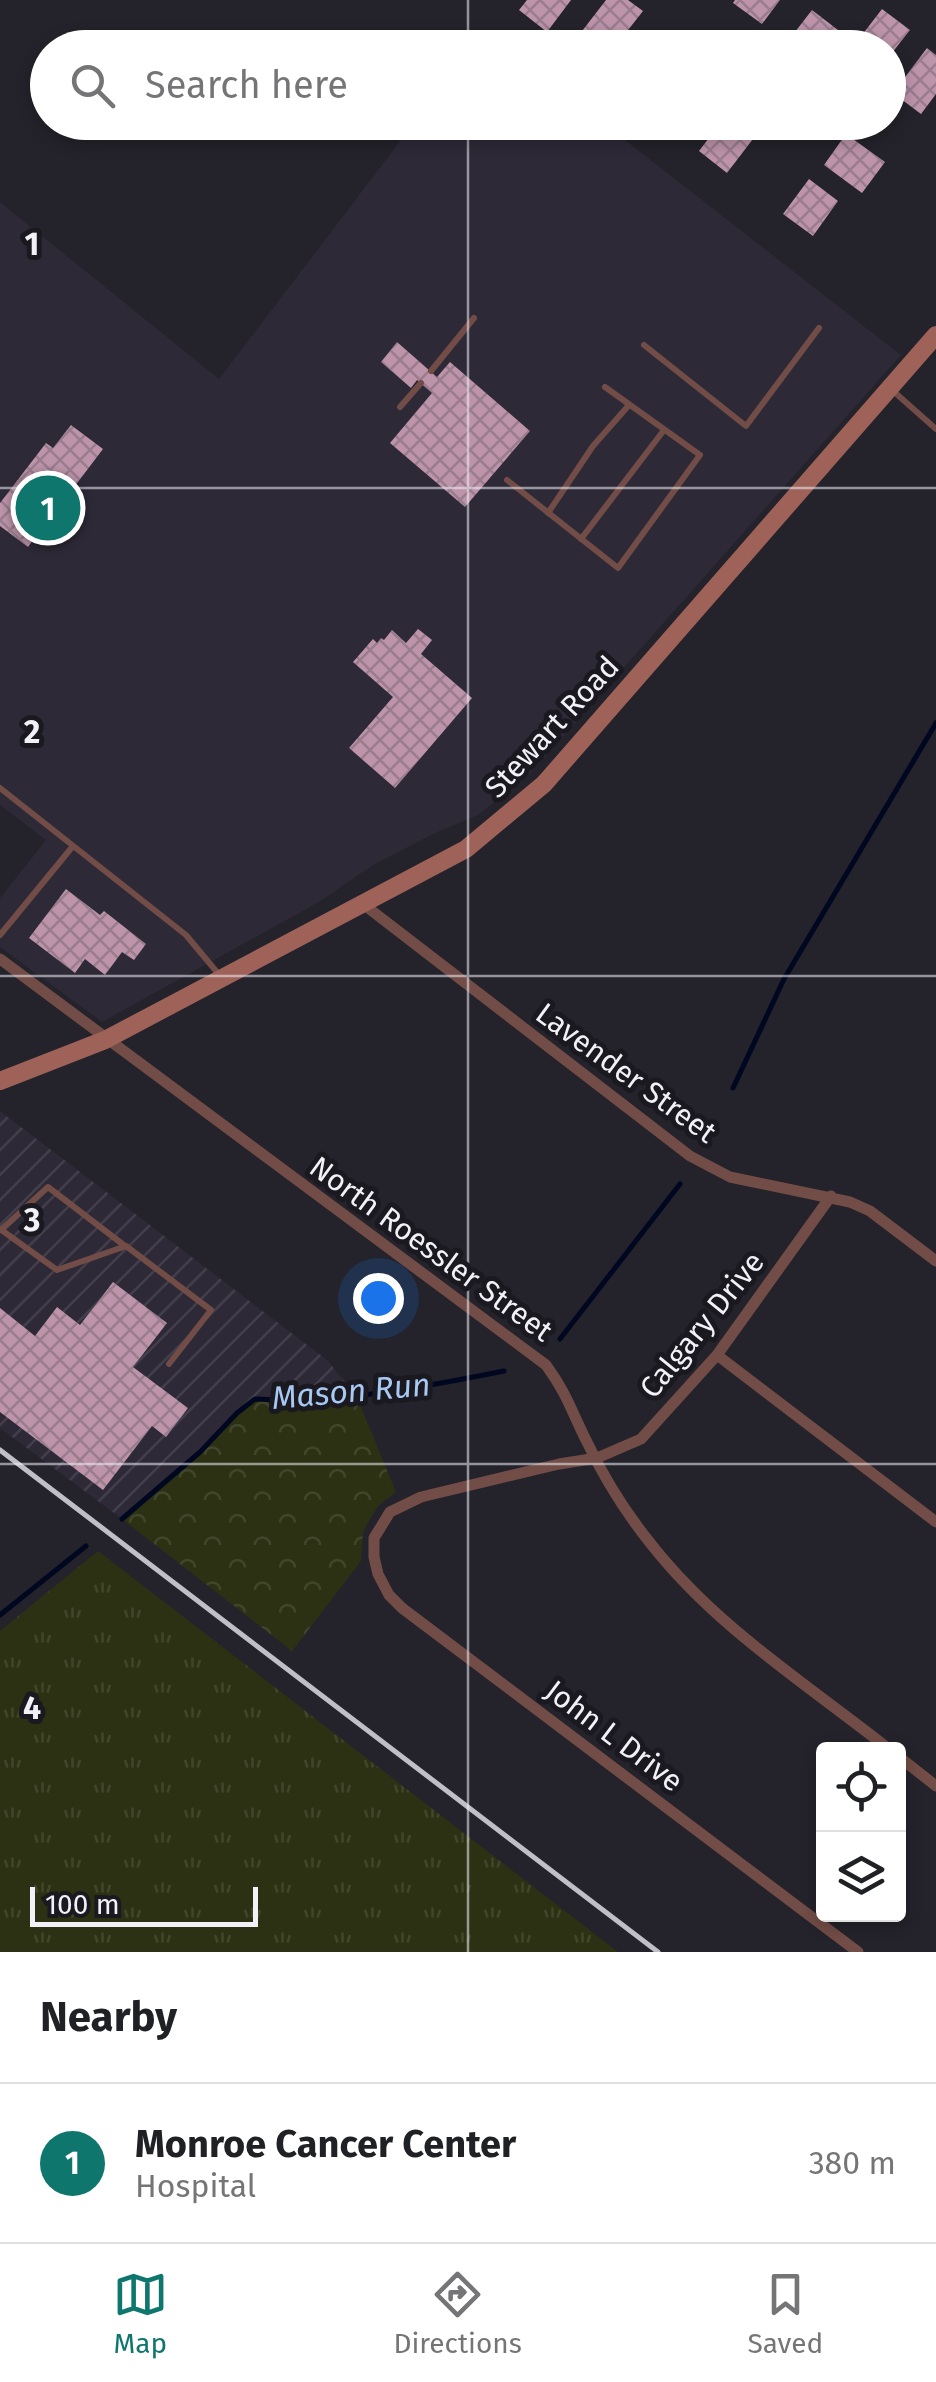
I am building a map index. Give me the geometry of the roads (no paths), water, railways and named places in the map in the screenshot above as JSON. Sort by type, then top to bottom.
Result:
[{"type":"street","name":"Stewart Road","points":[[0,1080],[105,1040],[466,849],[544,784],[936,335]]},
{"type":"street","name":"Lavender Street","points":[[363,904],[690,1156],[730,1177],[830,1196],[870,1211],[936,1261]]},
{"type":"street","name":"North Roessler Street","points":[[0,958],[546,1366],[564,1390],[620,1500],[694,1596],[880,1742]]},
{"type":"street","name":"Calgary Drive","points":[[374,1538],[390,1512],[420,1497],[597,1458],[641,1438],[718,1356],[830,1196]]},
{"type":"street","points":[[718,1356],[936,1522]]},
{"type":"street","name":"John L Drive","points":[[374,1538],[378,1574],[402,1608],[858,1952]]},
{"type":"street","points":[[906,1762],[936,1786]]},
{"type":"lane","points":[[431,371],[474,318]]},
{"type":"lane","points":[[644,346],[746,426],[819,328]]},
{"type":"lane","points":[[400,407],[421,384]]},
{"type":"lane","points":[[508,480],[618,568],[700,455],[605,388]]},
{"type":"lane","points":[[890,389],[936,429]]},
{"type":"lane","points":[[548,512],[593,446],[629,404]]},
{"type":"lane","points":[[581,539],[664,430]]},
{"type":"lane","points":[[0,788],[186,935],[222,978]]},
{"type":"lane","points":[[0,935],[73,846]]},
{"type":"lane","points":[[126,1246],[57,1270],[1,1229],[48,1187],[211,1310],[169,1364]]},
{"type":"waterway","name":"Mason Run","points":[[733,1088],[784,979],[936,723]]},
{"type":"waterway","name":"Mason Run","points":[[560,1339],[680,1184]]},
{"type":"waterway","name":"Mason Run","points":[[122,1519],[255,1399],[350,1396],[504,1371]]},
{"type":"waterway","name":"Mason Run","points":[[0,1615],[86,1546]]},
{"type":"railway","points":[[0,1450],[658,1952]]},
{"type":"place","name":"Monroe Cancer Center","points":[[48,508]]}]
